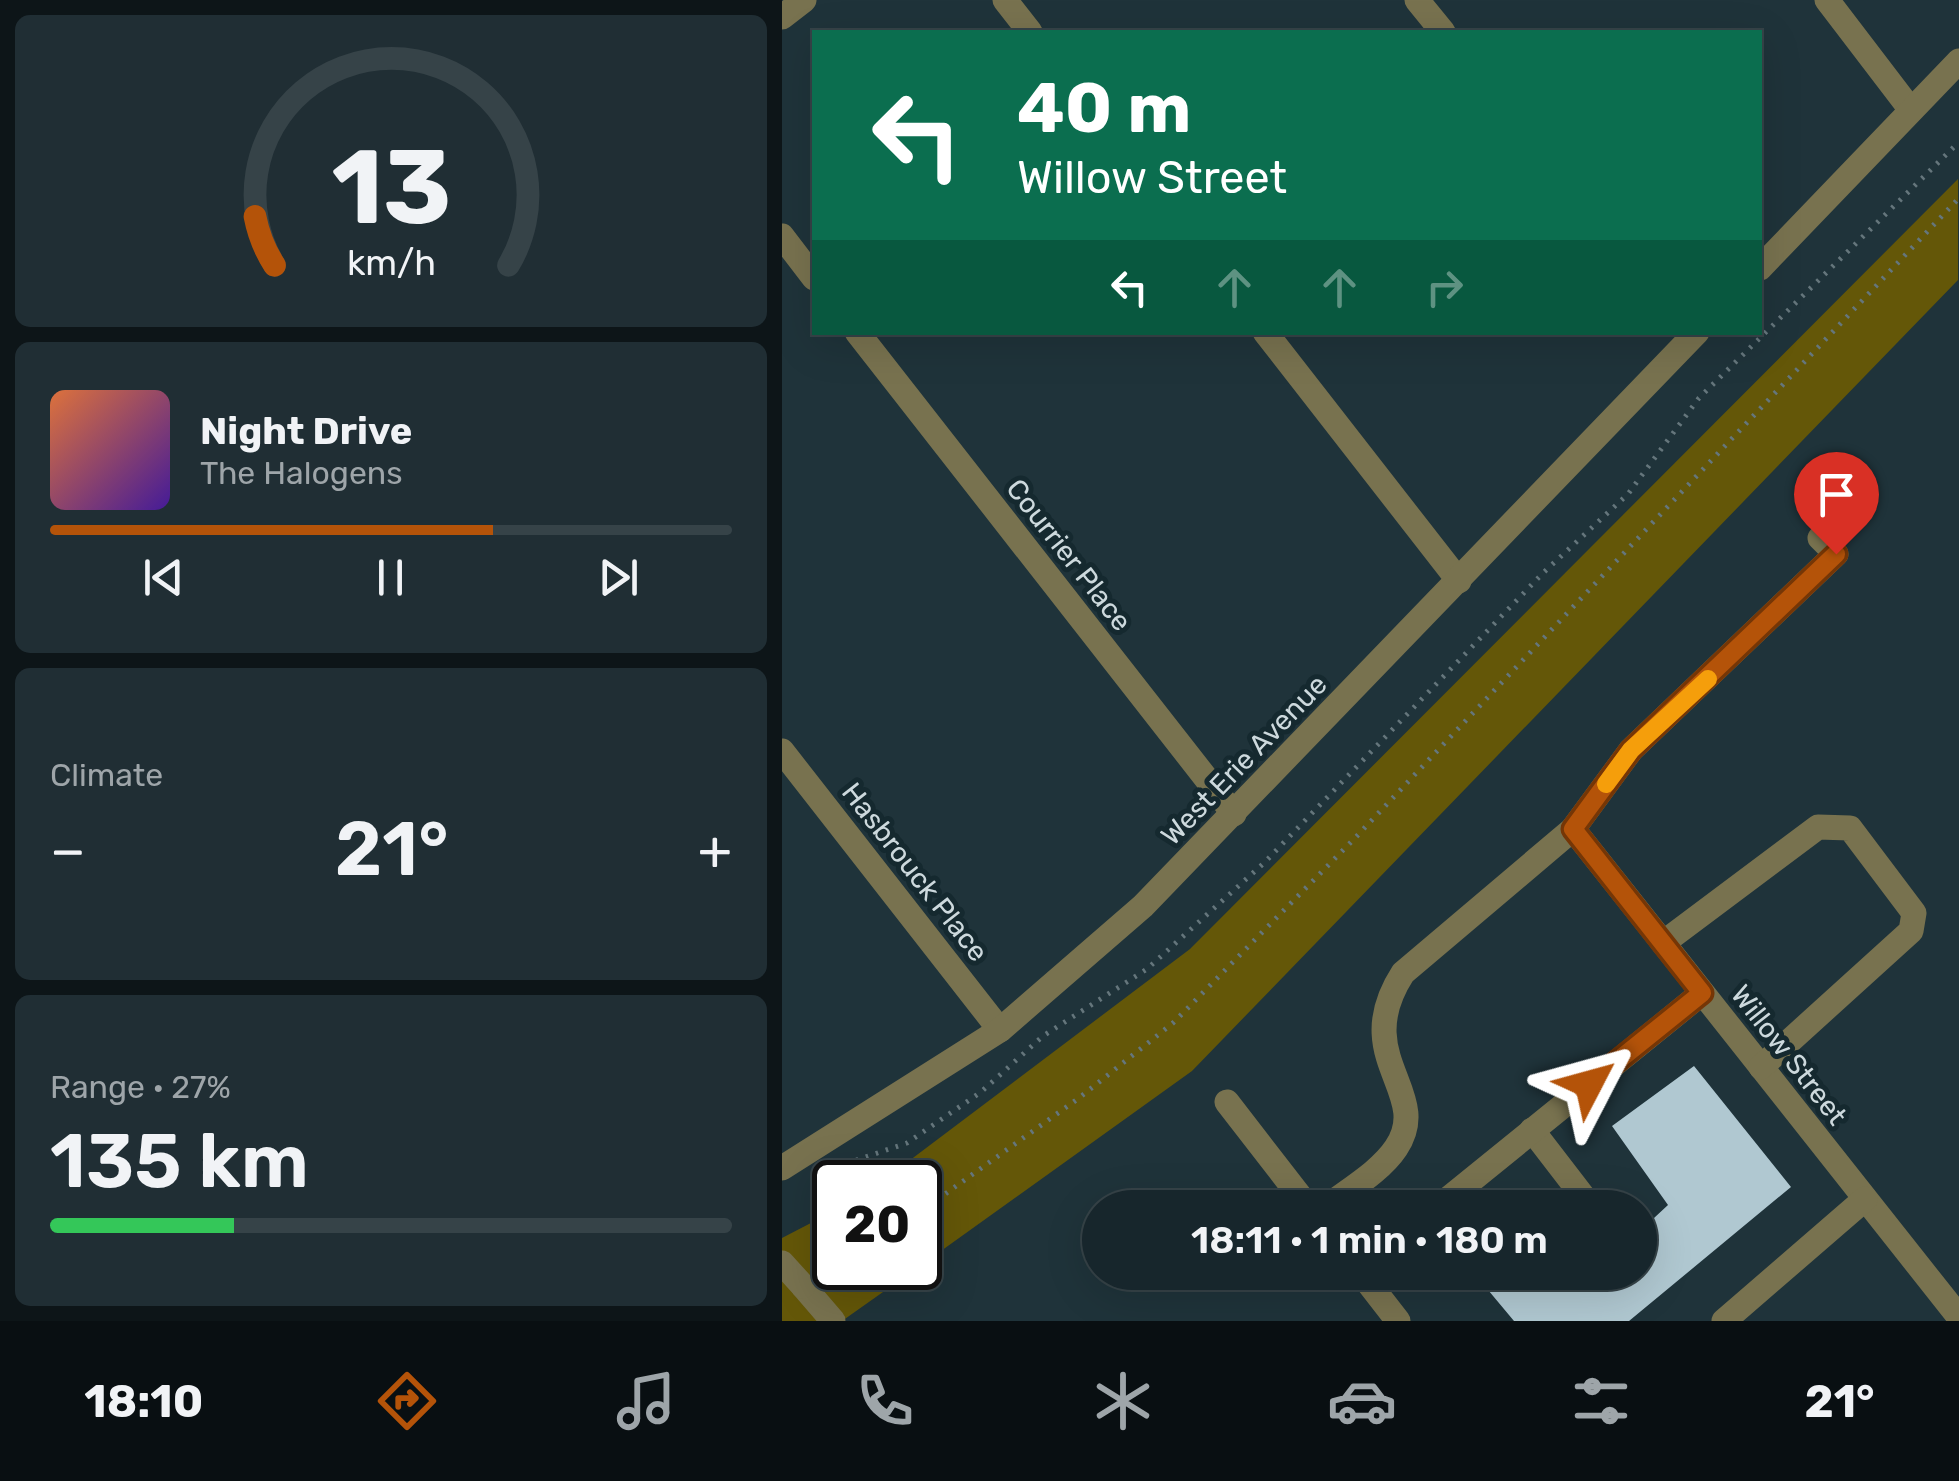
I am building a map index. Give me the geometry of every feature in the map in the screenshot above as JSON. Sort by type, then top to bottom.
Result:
[{"type":"street","points":[[782,17],[804,0]]},
{"type":"street","points":[[1005,0],[1028,30]]},
{"type":"street","points":[[1417,0],[1441,30]]},
{"type":"street","points":[[1826,0],[1912,110]]},
{"type":"street","points":[[1762,266],[1958,60]]},
{"type":"street","points":[[782,236],[812,275]]},
{"type":"street","name":"Courrier Place","points":[[859,335],[1234,814]]},
{"type":"street","points":[[1266,335],[1459,582]]},
{"type":"street","name":"West Erie Avenue","points":[[782,1168],[1000,1030],[1143,906],[1459,582],[1689,336]]},
{"type":"street","points":[[1348,1190],[1384,1162],[1404,1131],[1407,1111],[1382,1045],[1388,995],[1402,973],[1573,829],[1631,750],[1836,554],[1820,538]]},
{"type":"street","name":"Hasbrouck Place","points":[[782,751],[1000,1030]]},
{"type":"street","points":[[1663,944],[1818,827],[1850,828],[1914,913],[1911,932],[1760,1067]]},
{"type":"street","name":"Willow Street","points":[[1573,829],[1958,1317]]},
{"type":"street","points":[[1460,1190],[1702,993]]},
{"type":"street","points":[[1226,1102],[1295,1190]]},
{"type":"street","points":[[1532,1130],[1578,1190]]},
{"type":"street","points":[[1724,1321],[1866,1200]]},
{"type":"street","points":[[782,1263],[833,1321]]},
{"type":"street","points":[[1374,1290],[1398,1321]]},
{"type":"path","points":[[857,1160],[908,1143],[981,1092],[1043,1036],[1147,970],[1265,862],[1543,574],[1628,494],[1699,398],[1958,142]]},
{"type":"path","points":[[942,1196],[1079,1098],[1173,1023],[1355,838],[1958,198]]},
{"type":"shaded area","points":[[1958,179],[1958,280],[1192,1071],[942,1250],[942,1160],[910,1160],[1190,949]]},
{"type":"shaded area","points":[[812,1222],[812,1290],[886,1290],[842,1321],[782,1321],[782,1238]]},
{"type":"building","points":[[1694,1066],[1791,1187],[1629,1321],[1514,1321],[1488,1290],[1657,1290],[1657,1215],[1668,1205],[1612,1126]]},
{"type":"slow traffic","points":[[1606,784],[1631,750],[1708,679]]},
{"type":"route","points":[[1589,1084],[1702,993],[1573,829],[1631,750],[1804,590],[1836,554]]}]
